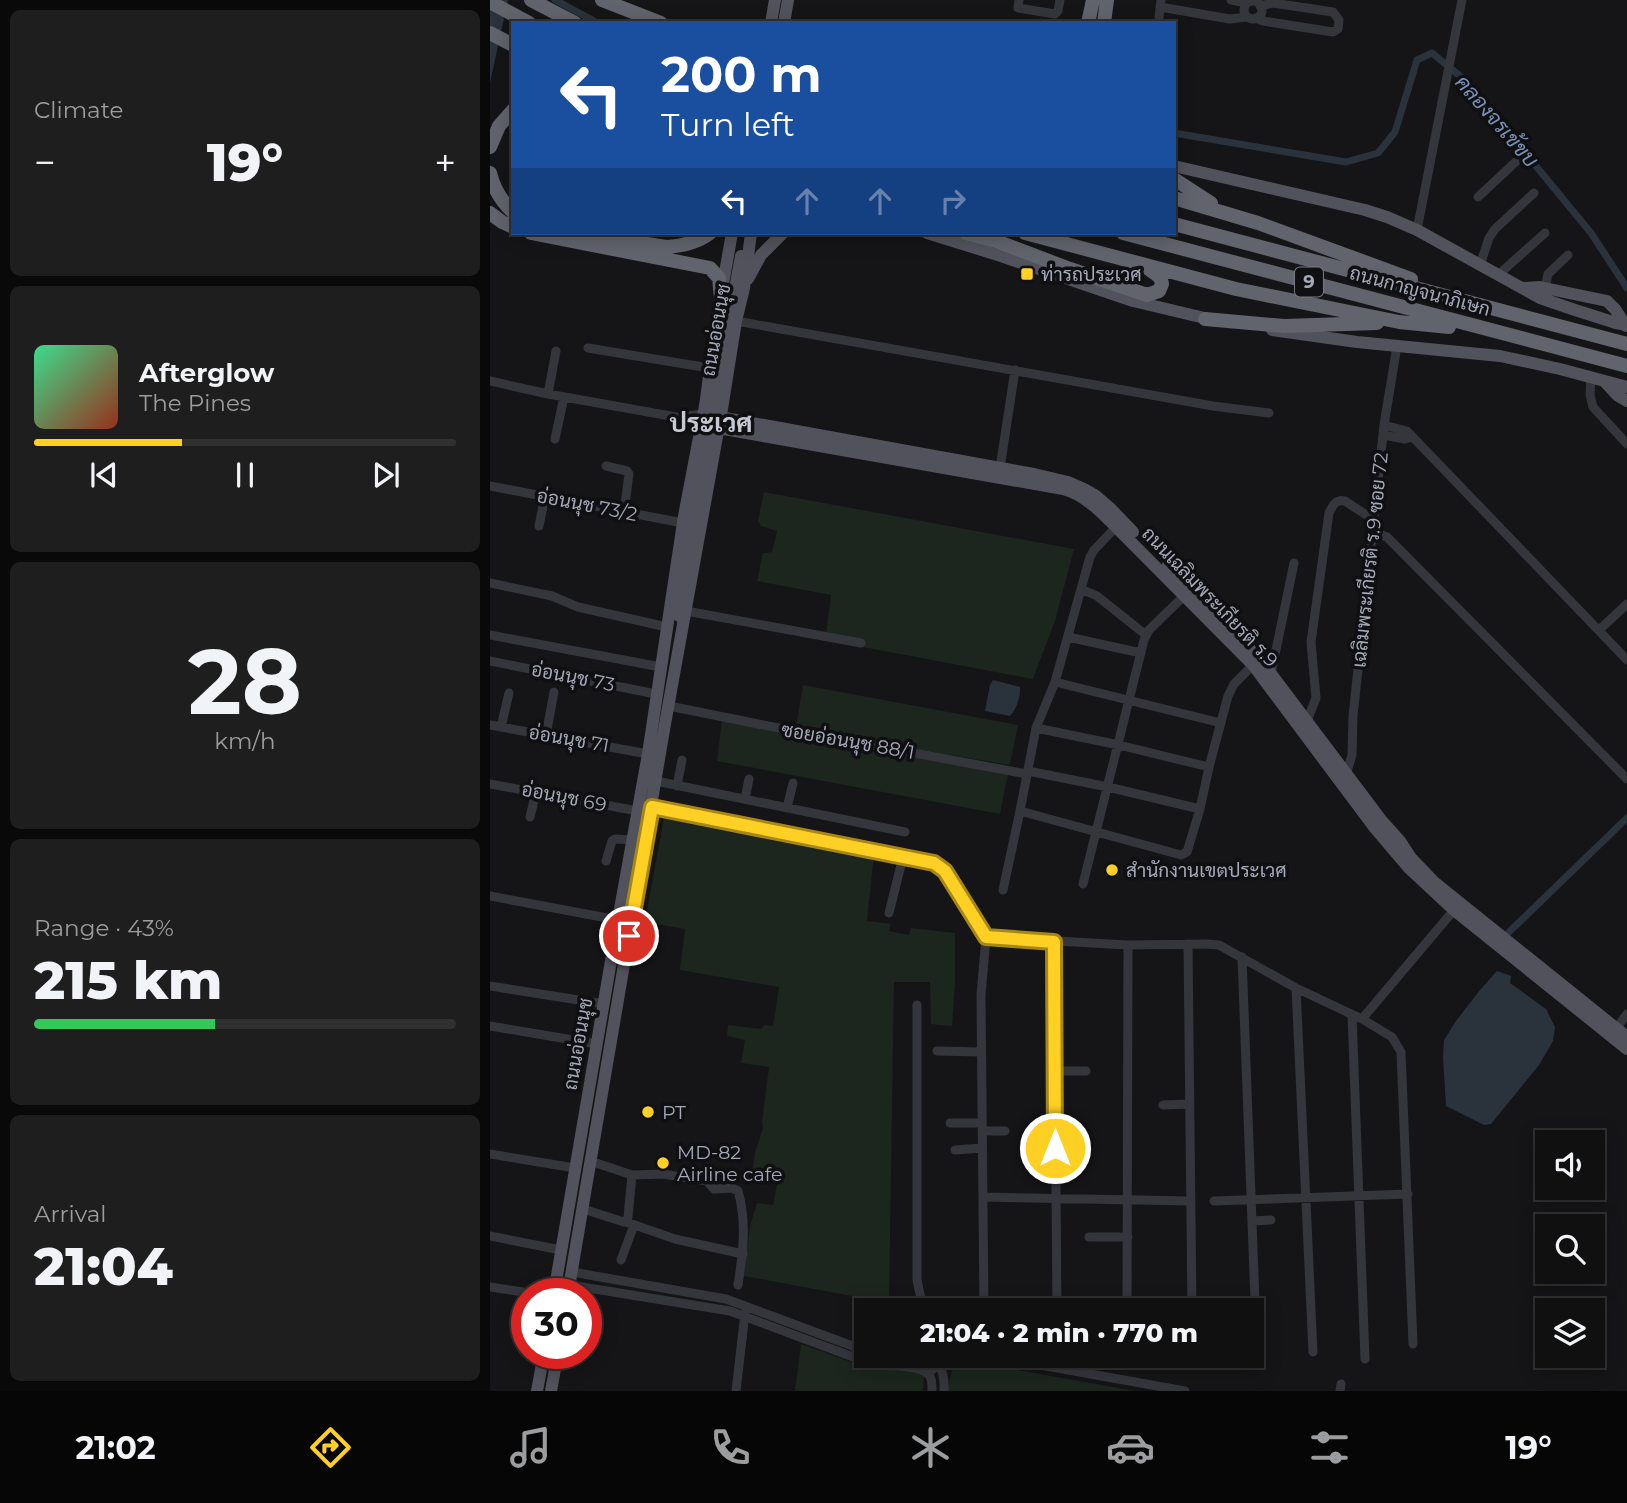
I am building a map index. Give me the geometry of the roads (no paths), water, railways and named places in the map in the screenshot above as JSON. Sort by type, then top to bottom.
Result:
[{"type":"highway","points":[[531,0],[571,21]]},
{"type":"highway","points":[[594,0],[635,21]]},
{"type":"highway","points":[[602,0],[656,21]]},
{"type":"highway","points":[[1093,0],[1097,19]]},
{"type":"highway","points":[[1097,19],[1107,0]]},
{"type":"highway","points":[[490,2],[525,21]]},
{"type":"highway","points":[[490,33],[511,43]]},
{"type":"highway","points":[[490,147],[499,127],[511,112]]},
{"type":"highway","points":[[490,173],[496,191],[511,210]]},
{"type":"highway","points":[[1176,180],[1231,214]]},
{"type":"highway","points":[[1176,199],[1231,214],[1455,293],[1475,304]]},
{"type":"highway","points":[[490,213],[511,225]]},
{"type":"highway","name":"ถนนกาญจนาภิเษก","points":[[1176,225],[1627,344]]},
{"type":"highway","points":[[541,235],[710,268],[719,278],[721,298]]},
{"type":"highway","points":[[591,235],[666,247],[692,243],[706,235]]},
{"type":"highway","points":[[973,235],[1008,245],[1139,293],[1152,295],[1159,292],[1161,281],[1157,274],[1107,255]]},
{"type":"highway","points":[[1032,235],[1223,286],[1399,322],[1496,331]]},
{"type":"highway","name":"ถนนกาญจนาภิเษก","points":[[1131,235],[1627,366]]},
{"type":"highway","points":[[1205,318],[1302,327],[1399,322]]},
{"type":"main road","points":[[771,21],[775,0]]},
{"type":"main road","points":[[783,21],[788,0]]},
{"type":"main road","points":[[1176,167],[1365,210],[1417,230],[1540,298],[1623,325]]},
{"type":"main road","name":"ถนนอ่อนนุช","points":[[571,1278],[652,807],[656,781],[661,667],[732,235]]},
{"type":"main road","name":"ถนนอ่อนนุช","points":[[556,1278],[648,754],[659,721],[669,706],[710,419],[745,235]]},
{"type":"main road","name":"ถนนอ่อนนุช","points":[[661,691],[682,614],[720,423],[751,235]]},
{"type":"main road","points":[[744,288],[761,255],[781,235]]},
{"type":"main road","points":[[933,235],[1133,300],[1205,318],[1282,332],[1500,356],[1550,366],[1627,387]]},
{"type":"main road","points":[[1522,288],[1545,288],[1607,301],[1611,303],[1623,325]]},
{"type":"main road","points":[[1605,382],[1627,401]]},
{"type":"main road","points":[[707,384],[711,393],[716,396],[723,393],[725,388]]},
{"type":"main road","name":"ถนนเฉลิมพระเกียรติ ร.9","points":[[702,419],[1063,489],[1080,495],[1116,527],[1253,665],[1374,827],[1409,869],[1454,910],[1627,1049]]},
{"type":"main road","name":"ถนนเฉลิมพระเกียรติ ร.9","points":[[720,423],[1000,468],[1069,482],[1096,495],[1259,658],[1346,775],[1434,882],[1627,1037]]},
{"type":"main road","points":[[696,455],[706,447],[712,450],[713,458]]},
{"type":"main road","points":[[537,1391],[541,1369]]},
{"type":"main road","points":[[551,1391],[555,1369]]},
{"type":"street","points":[[1019,0],[1018,8],[1055,14],[1060,0]]},
{"type":"street","points":[[1159,18],[1161,3],[1230,19],[1251,18],[1333,33],[1338,29],[1339,20],[1334,12],[1231,0]]},
{"type":"street","points":[[1417,230],[1462,0]]},
{"type":"street","points":[[1251,18],[1244,10],[1254,2]]},
{"type":"street","points":[[1251,18],[1261,13],[1254,2]]},
{"type":"street","points":[[1478,197],[1522,156]]},
{"type":"street","points":[[1480,265],[1495,229],[1534,193]]},
{"type":"street","points":[[1498,275],[1545,233]]},
{"type":"street","points":[[1545,288],[1548,274],[1568,255]]},
{"type":"street","points":[[736,321],[1213,406],[1269,413]]},
{"type":"street","name":"เฉลิมพระเกียรติ ร.9 ซอย 72","points":[[1346,775],[1352,755],[1353,716],[1383,430],[1397,346]]},
{"type":"street","points":[[588,348],[709,368]]},
{"type":"street","points":[[548,394],[556,351]]},
{"type":"street","points":[[1000,468],[1015,370]]},
{"type":"street","points":[[1591,378],[1590,395],[1593,407],[1627,444]]},
{"type":"street","name":"ถนนเฉลิมพระเกียรติ ร.9","points":[[490,382],[676,417],[702,419]]},
{"type":"street","points":[[555,439],[564,397]]},
{"type":"street","points":[[1383,430],[1405,439],[1412,437],[1627,660]]},
{"type":"street","points":[[606,466],[627,471],[629,474],[624,512]]},
{"type":"street","name":"อ่อนนุช 73/2","points":[[490,486],[683,523]]},
{"type":"street","points":[[539,526],[545,496]]},
{"type":"street","points":[[1307,721],[1315,698],[1311,642],[1329,513],[1336,502],[1346,500],[1374,520]]},
{"type":"street","points":[[1003,890],[1036,728],[1055,682],[1090,557],[1116,527]]},
{"type":"street","points":[[1373,532],[1387,537],[1627,779]]},
{"type":"street","points":[[1271,674],[1294,563]]},
{"type":"street","points":[[490,583],[552,596],[578,607],[667,627]]},
{"type":"street","points":[[1081,589],[1097,596],[1146,635]]},
{"type":"street","points":[[1083,884],[1146,635],[1184,596]]},
{"type":"street","points":[[1599,630],[1627,604]]},
{"type":"street","points":[[682,614],[861,643]]},
{"type":"street","points":[[490,635],[661,667]]},
{"type":"street","points":[[1068,637],[1141,653]]},
{"type":"street","name":"อ่อนนุช 73","points":[[490,661],[661,691]]},
{"type":"street","points":[[1020,811],[1183,855],[1187,852],[1200,809],[1230,690],[1253,665]]},
{"type":"street","points":[[1055,682],[1221,723]]},
{"type":"street","points":[[546,735],[554,692]]},
{"type":"street","points":[[501,727],[509,693]]},
{"type":"street","name":"ซอยอ่อนนุช 88/1","points":[[669,706],[1108,787],[1200,809]]},
{"type":"street","name":"อ่อนนุช 71","points":[[490,725],[648,754]]},
{"type":"street","points":[[1036,728],[1209,766]]},
{"type":"street","points":[[677,786],[682,760]]},
{"type":"street","points":[[745,799],[749,779]]},
{"type":"street","points":[[656,781],[905,832]]},
{"type":"street","name":"อ่อนนุช 69","points":[[490,783],[638,811]]},
{"type":"street","points":[[788,808],[793,783]]},
{"type":"street","points":[[530,817],[536,792]]},
{"type":"street","points":[[652,807],[940,866],[986,937],[981,995],[984,1298]]},
{"type":"street","points":[[606,861],[612,841],[632,840]]},
{"type":"street","points":[[889,913],[903,857]]},
{"type":"street","points":[[490,896],[618,920]]},
{"type":"street","points":[[1362,1019],[1454,910]]},
{"type":"street","points":[[986,937],[1128,945],[1219,945],[1392,1037],[1401,1052],[1412,1343]]},
{"type":"street","points":[[1054,942],[1057,1298]]},
{"type":"street","points":[[1188,944],[1192,1298]]},
{"type":"street","points":[[1127,1298],[1128,945]]},
{"type":"street","points":[[1242,957],[1255,1298]]},
{"type":"street","points":[[490,986],[604,1004]]},
{"type":"street","points":[[1296,988],[1313,1352]]},
{"type":"street","points":[[918,1005],[917,1280],[921,1298]]},
{"type":"street","points":[[1616,1028],[1627,1014]]},
{"type":"street","points":[[1352,1015],[1365,1359]]},
{"type":"street","points":[[490,1026],[597,1044]]},
{"type":"street","points":[[937,1051],[981,1052]]},
{"type":"street","points":[[1055,1071],[1086,1071]]},
{"type":"street","points":[[1163,1105],[1189,1104]]},
{"type":"street","points":[[950,1123],[1005,1131]]},
{"type":"street","points":[[955,1150],[982,1148]]},
{"type":"street","points":[[490,1154],[575,1168]]},
{"type":"street","points":[[590,1161],[632,1175],[663,1174],[707,1181],[713,1189],[732,1188],[738,1191],[743,1254],[738,1285]]},
{"type":"street","points":[[621,1260],[630,1224],[632,1175]]},
{"type":"street","points":[[1214,1201],[1408,1194]]},
{"type":"street","points":[[983,1197],[1190,1201]]},
{"type":"street","points":[[583,1209],[675,1239],[743,1254]]},
{"type":"street","points":[[1252,1221],[1271,1220]]},
{"type":"street","points":[[490,1237],[561,1250]]},
{"type":"street","points":[[1088,1237],[1128,1237]]},
{"type":"street","points":[[490,1287],[511,1290]]},
{"type":"street","points":[[602,1287],[726,1299],[854,1346]]},
{"type":"street","points":[[602,1289],[719,1309],[872,1364],[916,1367],[928,1374],[932,1391]]},
{"type":"street","points":[[736,1391],[744,1317],[748,1306]]},
{"type":"street","points":[[928,1374],[934,1368]]},
{"type":"street","points":[[940,1368],[944,1374],[944,1391]]},
{"type":"street","points":[[1057,1368],[1185,1391]]},
{"type":"waterway","name":"คลองจรเข้ขบ","points":[[555,0],[594,21]]},
{"type":"waterway","name":"คลองจรเข้ขบ","points":[[1176,133],[1346,162],[1378,153],[1395,132],[1417,60],[1432,53],[1466,81],[1591,233],[1627,288]]},
{"type":"waterway","points":[[1509,932],[1627,818]]},
{"type":"place","name":"ท่ารถประเวศ","points":[[1027,274]]},
{"type":"place","name":"สำนักงานเขตประเวศ","points":[[1112,870]]},
{"type":"place","name":"PT","points":[[648,1112]]},
{"type":"place","name":"MD-82 Airline cafe","points":[[663,1163]]},
{"type":"district","name":"ประเวศ","points":[[711,423]]}]
